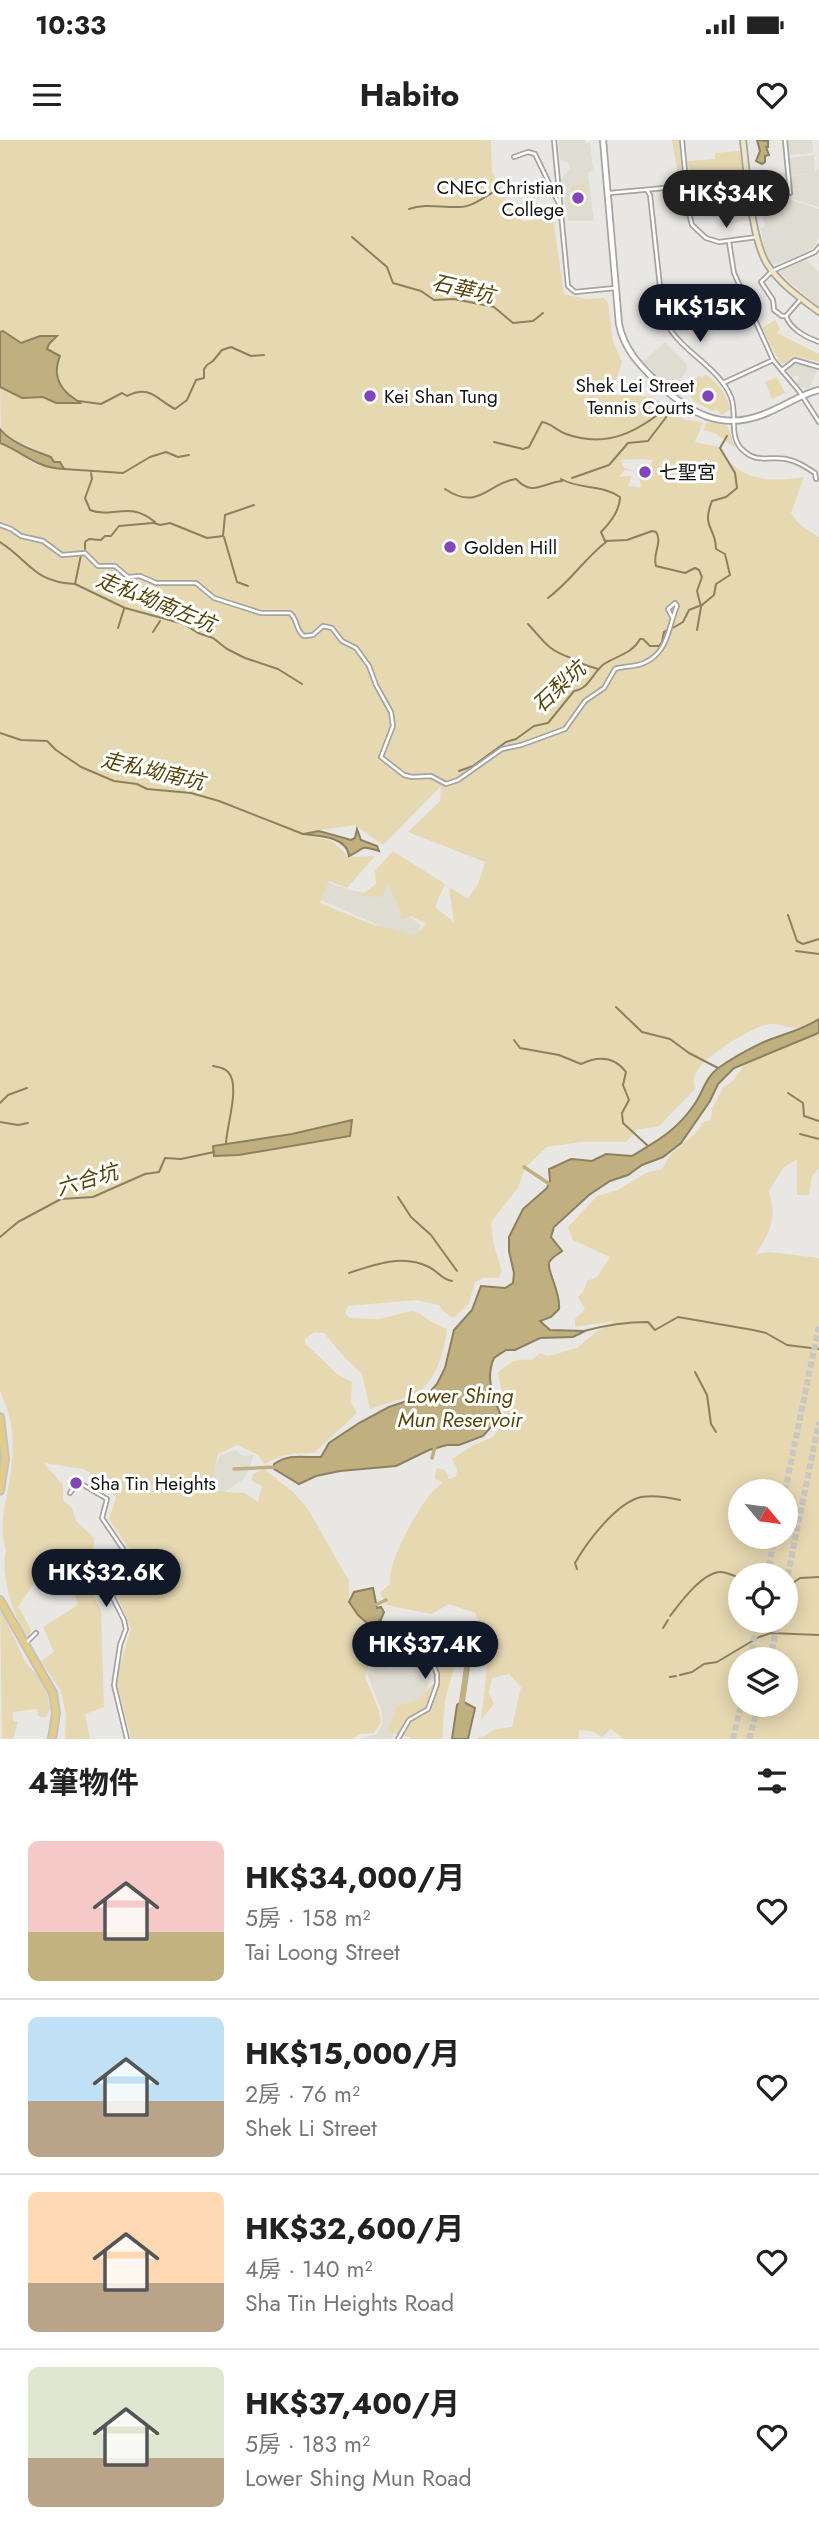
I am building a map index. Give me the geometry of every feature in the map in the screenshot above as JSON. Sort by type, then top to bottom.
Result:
[{"type":"main road","points":[[744,140],[757,237],[762,255],[772,271],[819,312]]},
{"type":"main road","points":[[0,1417],[5,1460],[0,1491]]},
{"type":"main road","points":[[0,1600],[53,1693],[56,1713],[53,1739]]},
{"type":"street","points":[[554,140],[570,289],[578,292],[615,288]]},
{"type":"street","points":[[603,140],[619,324],[624,343],[652,378],[695,414],[734,420],[762,415],[819,390]]},
{"type":"street","points":[[682,140],[692,225],[706,238],[719,243],[757,237]]},
{"type":"street","points":[[785,140],[790,193]]},
{"type":"street","points":[[514,157],[528,152],[535,154],[561,207]]},
{"type":"street","points":[[607,193],[687,186]]},
{"type":"street","points":[[647,190],[650,195],[669,330],[723,383],[731,398],[735,440],[746,453],[758,459],[792,460],[816,473],[816,479]]},
{"type":"street","points":[[553,191],[558,191]]},
{"type":"street","points":[[729,242],[734,273],[773,360],[803,396],[819,422]]},
{"type":"street","points":[[786,316],[774,310],[773,300],[762,284],[763,279],[772,271],[805,257],[819,247]]},
{"type":"street","points":[[786,316],[801,298]]},
{"type":"street","points":[[786,316],[788,322],[802,334],[819,342]]},
{"type":"street","points":[[723,383],[773,360]]},
{"type":"street","points":[[781,371],[795,360],[819,367]]},
{"type":"street","points":[[0,525],[20,536],[43,541],[62,555],[84,553],[98,566],[115,565],[130,577],[140,576],[156,583],[196,583],[216,598],[260,613],[288,613],[295,618],[298,630],[304,636],[313,635],[323,626],[332,628],[342,641],[356,648],[369,666],[391,712],[393,726],[381,757],[404,775],[431,776],[446,784],[458,780],[502,749],[522,745],[565,729],[585,701],[604,688],[615,669],[643,663],[658,653],[668,638],[672,617]]},
{"type":"street","points":[[80,1483],[107,1499],[102,1518],[123,1549],[114,1568],[113,1598],[126,1629],[120,1644],[114,1685],[127,1739]]},
{"type":"street","points":[[70,1493],[75,1486]]},
{"type":"street","points":[[24,1644],[36,1633]]},
{"type":"street","points":[[378,1641],[422,1656],[434,1666],[438,1674],[428,1709],[409,1720],[398,1739]]},
{"type":"shaded area","points":[[0,140],[491,140],[492,172],[514,216],[524,221],[553,218],[564,294],[586,299],[604,298],[608,303],[613,341],[622,362],[611,394],[653,397],[683,419],[703,423],[695,442],[719,447],[731,463],[748,475],[776,479],[804,477],[791,513],[799,524],[819,537],[819,1019],[801,1027],[776,1024],[762,1026],[723,1047],[697,1071],[695,1089],[658,1127],[638,1129],[626,1142],[581,1142],[547,1147],[525,1168],[518,1188],[491,1222],[493,1242],[502,1272],[498,1278],[483,1278],[475,1282],[469,1304],[453,1318],[439,1305],[416,1300],[348,1306],[345,1313],[350,1318],[379,1319],[412,1311],[447,1329],[437,1367],[433,1376],[420,1390],[370,1409],[362,1374],[324,1333],[314,1332],[305,1339],[305,1343],[337,1374],[352,1382],[351,1402],[357,1413],[314,1453],[288,1455],[265,1464],[257,1454],[237,1445],[218,1454],[209,1491],[245,1493],[258,1502],[262,1486],[251,1480],[253,1474],[264,1469],[293,1492],[308,1509],[349,1581],[349,1605],[374,1631],[375,1649],[365,1677],[381,1722],[374,1733],[360,1734],[353,1739],[131,1739],[116,1679],[131,1629],[117,1594],[122,1581],[120,1561],[130,1550],[109,1519],[116,1498],[107,1482],[83,1469],[44,1463],[63,1485],[63,1500],[72,1508],[76,1521],[94,1538],[92,1592],[101,1611],[104,1707],[85,1714],[90,1739],[65,1739],[66,1715],[61,1691],[41,1661],[54,1652],[43,1627],[78,1605],[67,1567],[52,1558],[17,1608],[31,1630],[29,1637],[24,1635],[9,1593],[5,1571],[3,1522],[13,1440],[0,1391],[0,443],[38,465],[55,469],[64,467],[1,431],[0,387],[18,395],[65,403],[80,402],[63,388],[57,377],[60,356],[47,349],[56,338],[35,338],[21,343],[3,331],[0,332]],"holes":[[[621,460],[653,460],[650,467],[639,475],[641,487],[628,486],[632,476],[619,477],[625,470],[636,471],[624,468]],[[441,786],[440,801],[408,832],[485,862],[478,884],[468,899],[449,887],[454,922],[435,907],[445,884],[393,851],[375,871],[376,884],[360,896],[382,897],[388,883],[402,914],[398,920],[411,916],[426,924],[415,936],[366,922],[320,903],[329,881],[347,888],[375,856],[349,857],[332,841],[299,833],[355,825],[383,845]]]},
{"type":"shaded area","name":"CNEC Christian College","points":[[559,140],[585,140],[585,144],[590,143],[593,170],[588,173],[594,221],[568,221],[561,180],[570,168],[568,163],[560,159]]},
{"type":"shaded area","points":[[672,140],[679,140],[682,179],[679,180]]},
{"type":"shaded area","points":[[788,140],[812,140],[813,153],[789,155]]},
{"type":"shaded area","points":[[740,151],[743,178],[690,184],[688,161],[715,159],[715,153]]},
{"type":"shaded area","points":[[814,155],[815,172],[819,168],[819,207],[796,200],[791,176],[815,173],[791,175],[789,158]]},
{"type":"shaded area","points":[[785,172],[785,196],[772,198],[768,174]]},
{"type":"shaded area","points":[[744,183],[750,220],[722,225],[719,185]]},
{"type":"shaded area","points":[[585,185],[587,203],[573,205],[571,187]]},
{"type":"shaded area","points":[[785,198],[819,209],[819,235],[816,245],[808,251],[777,264],[772,263],[766,253],[760,227],[763,228],[765,223],[763,220],[769,200]]},
{"type":"shaded area","points":[[708,199],[709,213],[693,214],[691,200]]},
{"type":"shaded area","points":[[806,260],[819,272],[819,307],[781,274],[782,270]]},
{"type":"shaded area","points":[[775,320],[780,329],[777,333],[819,354],[819,362],[795,356],[785,363],[780,363],[762,328]]},
{"type":"shaded area","points":[[665,342],[687,364],[687,370],[674,389],[671,384],[662,382],[652,372],[651,367],[648,368],[643,362]]},
{"type":"shaded area","points":[[797,363],[817,370],[809,388],[800,387],[797,375],[793,377],[788,372],[788,369]]},
{"type":"shaded area","name":"Shek Lei Street Tennis Courts","points":[[706,374],[727,399],[730,409],[722,415],[717,410],[712,411],[694,401],[684,388],[700,375],[702,378]]},
{"type":"shaded area","points":[[777,377],[785,393],[772,399],[765,382]]},
{"type":"shaded area","points":[[707,422],[727,425],[735,448],[715,433],[703,430]]},
{"type":"shaded area","points":[[387,879],[403,912],[421,925],[415,941],[319,899],[326,882],[368,893]]},
{"type":"shaded area","points":[[819,1032],[819,1168],[812,1176],[809,1195],[797,1195],[797,1159],[783,1168],[769,1191],[771,1224],[756,1254],[770,1252],[819,1258],[819,1739],[624,1739],[611,1729],[602,1737],[591,1731],[579,1730],[578,1739],[478,1739],[495,1729],[512,1727],[521,1687],[509,1674],[492,1678],[489,1693],[494,1704],[481,1720],[486,1652],[481,1626],[475,1613],[449,1604],[431,1614],[387,1605],[380,1593],[390,1584],[395,1558],[413,1521],[428,1497],[443,1483],[434,1478],[437,1468],[445,1470],[449,1479],[456,1477],[457,1468],[452,1459],[493,1437],[505,1421],[498,1373],[513,1362],[532,1360],[540,1353],[548,1356],[577,1348],[597,1331],[615,1321],[575,1327],[575,1319],[585,1309],[578,1297],[587,1281],[597,1277],[610,1257],[573,1240],[568,1227],[597,1196],[618,1190],[646,1173],[662,1169],[671,1154],[698,1131],[702,1123],[711,1120],[712,1109],[723,1088],[734,1080],[745,1063]]},
{"type":"shaded area","points":[[236,1450],[243,1456],[254,1455],[244,1479],[218,1496],[211,1485],[215,1467],[220,1455]]},
{"type":"shaded area","points":[[0,1608],[26,1663],[38,1676],[47,1694],[50,1709],[46,1718],[38,1716],[37,1709],[13,1712],[13,1720],[18,1722],[13,1739],[2,1738]]},
{"type":"shaded area","points":[[435,1645],[457,1645],[455,1665],[445,1700],[442,1739],[409,1739],[410,1737],[388,1732],[397,1706],[419,1699],[434,1683],[428,1656]]},
{"type":"shaded area","points":[[396,1663],[417,1663],[427,1670],[430,1678],[424,1696],[397,1722],[391,1739],[358,1739],[376,1734],[383,1723],[382,1711],[367,1674],[370,1668],[378,1666],[391,1669]]},
{"type":"water","points":[[757,140],[768,141],[766,147],[769,155],[765,156],[765,162],[762,164],[756,161],[760,151]]},
{"type":"water","points":[[3,331],[21,343],[40,336],[57,336],[47,349],[60,356],[57,366],[58,379],[67,393],[80,403],[56,403],[43,397],[22,398],[0,387],[0,332]]},
{"type":"water","points":[[0,429],[17,442],[51,457],[54,462],[60,462],[64,469],[45,466],[0,443]]},
{"type":"water","points":[[357,829],[361,840],[377,846],[379,851],[362,848],[349,856],[347,849],[338,841],[303,834],[319,831],[351,840],[355,838]]},
{"type":"water","name":"Lower Shing Mun Reservoir","points":[[819,1019],[819,1032],[816,1034],[734,1068],[718,1084],[710,1101],[681,1143],[663,1157],[610,1181],[589,1195],[554,1227],[551,1237],[562,1251],[551,1259],[549,1267],[559,1309],[551,1317],[540,1321],[550,1330],[585,1331],[573,1337],[540,1338],[515,1350],[506,1350],[494,1358],[490,1380],[501,1416],[483,1436],[459,1445],[429,1450],[396,1466],[340,1471],[316,1476],[299,1484],[274,1469],[274,1464],[286,1458],[321,1457],[329,1443],[359,1423],[389,1407],[428,1394],[445,1368],[454,1330],[472,1310],[481,1286],[505,1288],[513,1283],[509,1237],[523,1209],[547,1188],[550,1181],[549,1169],[571,1159],[592,1161],[606,1154],[632,1156],[680,1122],[717,1069],[758,1045]]},
{"type":"water","points":[[352,1120],[350,1136],[239,1155],[214,1156],[213,1146],[292,1134]]},
{"type":"water","points":[[373,1588],[377,1608],[381,1607],[384,1612],[376,1631],[358,1615],[349,1602],[354,1592]]},
{"type":"water","points":[[462,1701],[475,1708],[468,1739],[452,1739],[457,1705]]},
{"type":"waterway","points":[[409,209],[464,206],[475,203],[499,189]]},
{"type":"waterway","name":"石華坑","points":[[352,237],[387,267],[393,283],[421,291],[434,300],[454,299],[494,307],[513,323],[533,321],[543,313]]},
{"type":"waterway","points":[[79,401],[101,404],[122,393],[127,396],[147,392],[175,409],[187,400],[196,380],[204,378],[204,369],[222,350],[231,347],[251,356],[264,355]]},
{"type":"waterway","points":[[572,478],[609,465],[628,443],[648,441],[670,412],[670,403]]},
{"type":"waterway","points":[[494,442],[523,449],[529,447],[542,422],[581,438],[609,438],[635,430],[670,405]]},
{"type":"waterway","points":[[702,605],[714,595],[716,584],[730,575],[725,554],[716,549],[708,522],[712,501],[726,497],[737,488],[735,473],[720,448],[727,436]]},
{"type":"waterway","points":[[64,469],[123,473],[150,457],[166,452],[178,457],[189,455]]},
{"type":"waterway","points":[[91,473],[92,479],[85,498],[90,510],[106,513],[137,512],[155,522]]},
{"type":"waterway","points":[[445,489],[467,498],[516,479],[533,488],[562,481]]},
{"type":"waterway","points":[[561,479],[576,485],[605,490],[620,497],[614,516],[601,532],[605,541],[627,540],[656,532],[656,566],[685,573],[695,568],[699,570],[702,577],[697,591],[701,607],[697,630]]},
{"type":"waterway","points":[[154,523],[170,523],[207,538],[223,536],[225,515],[254,505]]},
{"type":"waterway","points":[[85,549],[85,542],[89,539],[101,540],[105,536],[111,536],[119,526],[153,523]]},
{"type":"waterway","points":[[224,537],[237,582],[248,586]]},
{"type":"waterway","points":[[0,542],[41,575],[61,582],[75,584],[81,555]]},
{"type":"waterway","points":[[548,598],[606,542]]},
{"type":"waterway","name":"走私坳南左坑","points":[[75,584],[125,608],[184,624],[213,638],[227,649],[278,669],[302,684]]},
{"type":"waterway","points":[[671,629],[683,622],[689,610],[699,606]]},
{"type":"waterway","points":[[118,628],[124,609]]},
{"type":"waterway","points":[[153,632],[160,621]]},
{"type":"waterway","points":[[528,624],[556,651],[573,661],[598,669]]},
{"type":"waterway","name":"石梨坑","points":[[459,771],[473,766],[534,726],[548,723],[574,691],[584,687],[604,664],[628,651],[640,639],[650,646],[659,646],[664,632],[668,630]]},
{"type":"waterway","name":"走私坳南坑","points":[[0,733],[21,740],[47,741],[81,767],[114,781],[137,784],[147,789],[191,793],[219,801],[303,834]]},
{"type":"waterway","points":[[788,915],[797,941],[803,944],[819,939]]},
{"type":"waterway","points":[[796,951],[819,954]]},
{"type":"waterway","points":[[616,1007],[642,1032],[670,1039],[689,1053],[718,1068]]},
{"type":"waterway","points":[[514,1040],[520,1048],[559,1055],[581,1064],[605,1059],[616,1063],[626,1072],[623,1085],[629,1100],[622,1113],[623,1123],[648,1146]]},
{"type":"waterway","points":[[213,1066],[227,1071],[232,1078],[233,1096],[226,1144]]},
{"type":"waterway","points":[[0,1103],[8,1095],[27,1088]]},
{"type":"waterway","points":[[788,1093],[803,1103],[804,1116],[819,1121]]},
{"type":"waterway","points":[[0,1122],[18,1125],[28,1123]]},
{"type":"waterway","points":[[800,1134],[819,1139]]},
{"type":"waterway","name":"六合坑","points":[[0,1237],[18,1222],[61,1199],[93,1197],[145,1174],[159,1172],[165,1158],[181,1159],[214,1152]]},
{"type":"waterway","points":[[524,1167],[551,1185]]},
{"type":"waterway","points":[[398,1197],[411,1217],[431,1235],[457,1271]]},
{"type":"waterway","points":[[349,1273],[379,1264],[409,1261],[429,1267],[452,1281]]},
{"type":"waterway","points":[[584,1331],[616,1324],[648,1322],[655,1330],[678,1317],[753,1330],[766,1333],[787,1345],[819,1349]]},
{"type":"waterway","points":[[695,1372],[707,1395],[711,1424],[716,1432]]},
{"type":"waterway","points":[[432,1458],[435,1447]]},
{"type":"waterway","points":[[234,1469],[277,1467]]},
{"type":"waterway","points":[[577,1569],[575,1563],[587,1545],[603,1524],[622,1507],[641,1497],[680,1500]]},
{"type":"waterway","points":[[670,1616],[705,1578],[719,1572],[728,1574]]},
{"type":"waterway","points":[[798,1579],[819,1577]]},
{"type":"waterway","points":[[371,1607],[386,1600]]},
{"type":"waterway","points":[[379,1620],[399,1626],[443,1624],[452,1628],[462,1638],[468,1661]]},
{"type":"waterway","points":[[663,1628],[668,1620]]},
{"type":"waterway","points":[[469,1661],[475,1654],[471,1631]]},
{"type":"waterway","points":[[680,1675],[692,1672],[704,1664],[717,1662],[759,1637],[771,1633],[819,1635]]},
{"type":"waterway","points":[[468,1660],[469,1648]]},
{"type":"waterway","points":[[461,1708],[468,1661]]},
{"type":"waterway","points":[[670,1677],[676,1676]]},
{"type":"tunnel","points":[[787,1479],[819,1326]]},
{"type":"tunnel","points":[[790,1563],[819,1422]]},
{"type":"tunnel","points":[[769,1563],[772,1549]]},
{"type":"tunnel","points":[[752,1647],[755,1633]]},
{"type":"tunnel","points":[[772,1647],[775,1633]]},
{"type":"tunnel","points":[[733,1739],[738,1717]]},
{"type":"tunnel","points":[[749,1739],[755,1717]]},
{"type":"place","name":"CNEC Christian College","points":[[578,198]]},
{"type":"place","name":"Kei Shan Tung","points":[[370,396]]},
{"type":"place","name":"Shek Lei Street Tennis Courts","points":[[708,396]]},
{"type":"place","name":"七聖宮","points":[[645,472]]},
{"type":"place","name":"Golden Hill","points":[[450,547]]},
{"type":"place","name":"Sha Tin Heights","points":[[76,1483]]}]
